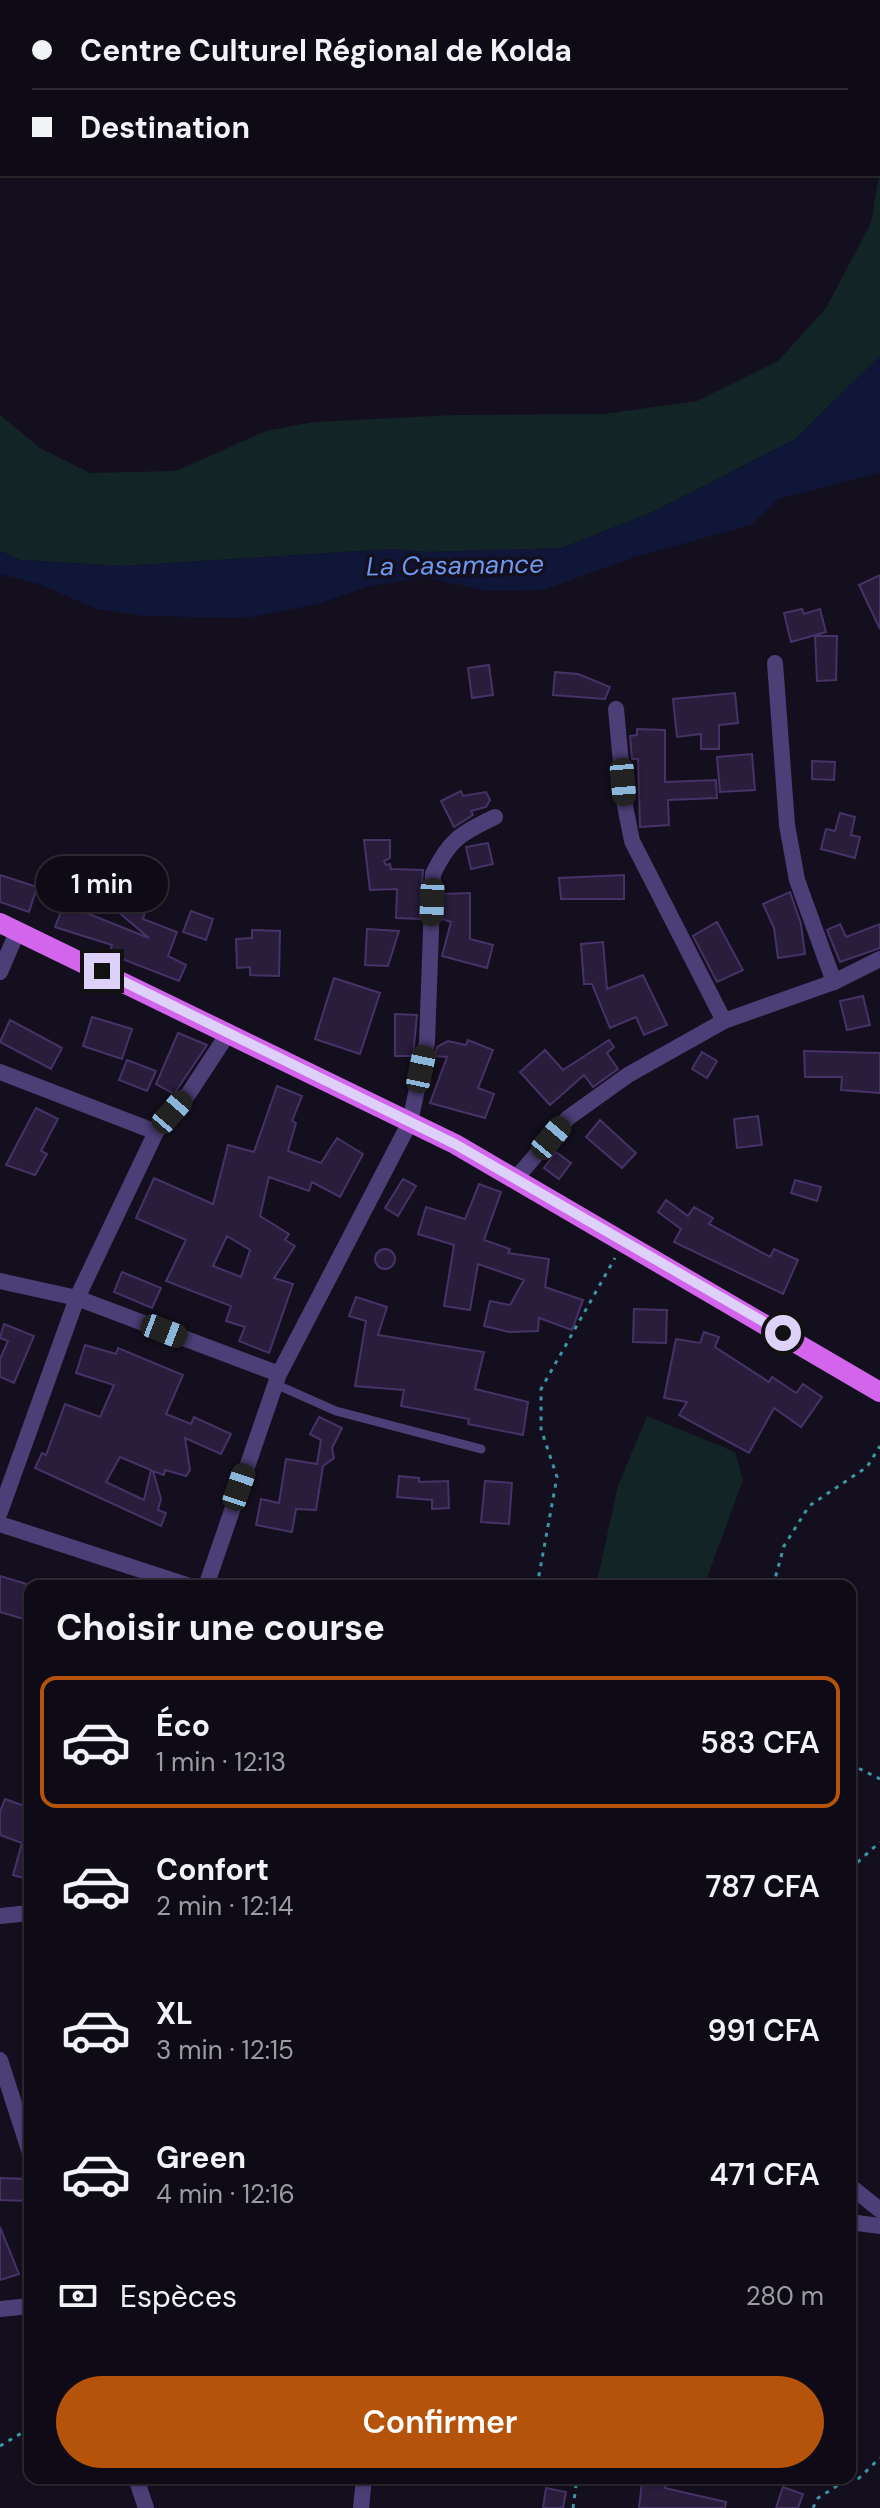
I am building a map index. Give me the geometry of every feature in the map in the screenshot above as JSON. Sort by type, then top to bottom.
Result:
[{"type":"main road","points":[[9,927],[229,1032],[517,1177],[880,1392]]},
{"type":"street","points":[[775,663],[787,825],[797,880],[834,982]]},
{"type":"street","points":[[616,709],[632,841],[724,1021]]},
{"type":"street","points":[[208,1580],[277,1379],[410,1122],[427,1042],[433,874],[444,849],[463,832],[495,817]]},
{"type":"street","points":[[0,972],[9,927]]},
{"type":"street","points":[[517,1177],[568,1118],[628,1075],[724,1021],[834,982],[880,959]]},
{"type":"street","points":[[0,1512],[77,1298],[156,1132],[189,1093],[229,1032]]},
{"type":"street","points":[[0,1072],[156,1132]]},
{"type":"street","points":[[0,1281],[77,1298],[277,1379]]},
{"type":"street","points":[[0,1524],[172,1580]]},
{"type":"street","points":[[0,1916],[24,1914]]},
{"type":"street","points":[[0,2060],[24,2134]]},
{"type":"street","points":[[856,2191],[880,2210]]},
{"type":"street","points":[[856,2223],[880,2226]]},
{"type":"street","points":[[0,2309],[24,2307]]},
{"type":"street","points":[[138,2484],[146,2508]]},
{"type":"street","points":[[361,2508],[363,2484]]},
{"type":"lane","points":[[277,1379],[336,1411],[481,1449]]},
{"type":"path","points":[[538,1580],[557,1477],[541,1429],[541,1389],[624,1240]]},
{"type":"path","points":[[775,1580],[784,1546],[809,1506],[867,1467],[880,1446]]},
{"type":"path","points":[[856,1767],[880,1779]]},
{"type":"path","points":[[856,1864],[880,1842]]},
{"type":"path","points":[[0,2446],[24,2432]]},
{"type":"path","points":[[856,2479],[880,2458]]},
{"type":"path","points":[[573,2508],[576,2484]]},
{"type":"path","points":[[813,2508],[818,2498],[840,2484]]},
{"type":"shaded area","points":[[880,176],[880,356],[794,440],[650,513],[562,548],[430,552],[390,549],[124,566],[21,560],[0,551],[0,415],[40,448],[90,473],[176,471],[266,431],[314,422],[455,415],[604,414],[697,401],[778,361],[826,308],[871,223]]},
{"type":"shaded area","points":[[647,1416],[735,1452],[743,1480],[706,1580],[597,1580],[618,1486]]},
{"type":"water","name":"La Casamance","points":[[880,356],[880,473],[778,499],[751,525],[635,557],[543,590],[487,591],[424,577],[367,587],[318,604],[246,618],[144,616],[97,609],[39,584],[0,574],[0,551],[21,560],[124,566],[390,549],[430,552],[562,548],[650,513],[794,440]]},
{"type":"building","points":[[880,575],[880,629],[859,585]]},
{"type":"building","points":[[802,609],[804,614],[820,609],[826,632],[791,642],[784,613]]},
{"type":"building","points":[[815,636],[837,636],[836,680],[817,681]]},
{"type":"building","points":[[489,665],[493,695],[472,698],[468,668]]},
{"type":"building","points":[[555,672],[578,674],[610,687],[605,699],[553,695]]},
{"type":"building","points":[[735,693],[738,723],[719,725],[719,749],[701,749],[701,734],[677,737],[673,699]]},
{"type":"building","points":[[637,729],[665,730],[665,782],[716,780],[717,798],[668,800],[669,825],[640,827],[638,759],[632,759],[630,736],[637,735]]},
{"type":"building","points":[[752,754],[755,790],[720,792],[717,757]]},
{"type":"building","points":[[812,761],[835,762],[834,780],[812,779]]},
{"type":"building","points":[[461,791],[463,796],[486,792],[490,800],[486,807],[471,811],[473,815],[454,827],[441,801]]},
{"type":"building","points":[[840,813],[855,817],[851,835],[860,837],[855,858],[821,849],[826,829],[835,831]]},
{"type":"building","points":[[364,840],[390,840],[390,858],[384,861],[386,865],[390,864],[391,869],[423,870],[420,919],[396,918],[397,889],[370,890]]},
{"type":"building","points":[[488,843],[493,864],[471,869],[466,847]]},
{"type":"building","points":[[0,875],[37,887],[29,912],[0,902]]},
{"type":"building","points":[[624,875],[624,899],[561,899],[559,878]]},
{"type":"building","points":[[126,880],[152,888],[143,919],[177,932],[168,956],[186,965],[179,981],[109,954],[112,945],[55,927],[64,904],[149,938],[117,911]]},
{"type":"building","points":[[790,892],[801,924],[805,954],[778,958],[774,928],[763,904]]},
{"type":"building","points":[[470,893],[470,939],[493,945],[487,968],[442,956],[451,922],[442,919],[443,894]]},
{"type":"building","points":[[191,911],[213,919],[206,940],[183,932]]},
{"type":"building","points":[[717,922],[743,970],[717,982],[693,936]]},
{"type":"building","points":[[840,924],[846,937],[880,924],[880,948],[840,962],[827,930]]},
{"type":"building","points":[[367,929],[399,931],[388,966],[365,965]]},
{"type":"building","points":[[252,930],[280,931],[279,976],[250,975],[250,967],[237,968],[236,939],[252,938]]},
{"type":"building","points":[[603,942],[607,989],[643,975],[667,1025],[644,1035],[636,1017],[610,1028],[592,984],[584,984],[581,944]]},
{"type":"building","points":[[334,978],[380,993],[360,1054],[315,1039]]},
{"type":"building","points":[[863,996],[870,1025],[847,1030],[840,1001]]},
{"type":"building","points":[[395,1014],[417,1015],[413,1056],[395,1056]]},
{"type":"building","points":[[92,1017],[132,1029],[122,1059],[83,1046]]},
{"type":"building","points":[[10,1020],[62,1048],[51,1069],[0,1042]]},
{"type":"building","points":[[178,1033],[207,1045],[174,1094],[156,1084]]},
{"type":"building","points":[[468,1040],[493,1050],[478,1088],[494,1094],[485,1118],[430,1103],[447,1057],[435,1056],[437,1047],[448,1041],[466,1045]]},
{"type":"building","points":[[609,1040],[614,1047],[607,1053],[618,1069],[593,1087],[584,1075],[550,1105],[520,1072],[545,1050],[563,1070]]},
{"type":"building","points":[[804,1051],[880,1053],[880,1093],[841,1090],[842,1077],[805,1077]]},
{"type":"building","points":[[702,1052],[717,1061],[707,1078],[692,1069]]},
{"type":"building","points":[[127,1060],[156,1071],[147,1091],[119,1080]]},
{"type":"building","points":[[277,1086],[302,1096],[292,1121],[296,1123],[288,1151],[321,1163],[337,1138],[363,1154],[340,1197],[312,1182],[309,1191],[269,1177],[260,1216],[289,1234],[285,1240],[295,1246],[274,1278],[293,1284],[269,1353],[239,1341],[245,1327],[226,1321],[231,1306],[166,1281],[186,1240],[136,1218],[154,1178],[213,1204],[228,1145],[254,1152]],"holes":[[[227,1236],[250,1250],[241,1277],[213,1266]]]},
{"type":"building","points":[[36,1108],[58,1119],[41,1151],[47,1154],[35,1175],[6,1165]]},
{"type":"building","points":[[758,1116],[762,1145],[737,1148],[734,1119]]},
{"type":"building","points":[[600,1120],[636,1153],[622,1168],[586,1137]]},
{"type":"building","points":[[556,1152],[571,1163],[559,1179],[544,1168]]},
{"type":"building","points":[[403,1179],[416,1186],[398,1216],[385,1208]]},
{"type":"building","points":[[795,1180],[821,1187],[817,1201],[791,1193]]},
{"type":"building","points":[[479,1184],[501,1192],[484,1240],[510,1249],[508,1253],[549,1259],[545,1287],[583,1300],[572,1330],[539,1318],[538,1331],[509,1332],[484,1326],[490,1301],[510,1305],[524,1280],[478,1264],[470,1310],[444,1306],[454,1245],[418,1234],[426,1207],[465,1219]]},
{"type":"building","points":[[666,1200],[688,1216],[694,1207],[713,1218],[709,1224],[770,1257],[774,1249],[798,1260],[783,1294],[674,1242],[681,1229],[658,1212]]},
{"type":"building","points":[[385,1249],[392,1252],[395,1259],[392,1266],[385,1269],[378,1266],[375,1259],[378,1252]]},
{"type":"building","points":[[122,1272],[161,1288],[152,1308],[114,1292]]},
{"type":"building","points":[[356,1297],[387,1307],[378,1335],[484,1352],[475,1389],[528,1402],[523,1435],[468,1424],[469,1419],[401,1406],[404,1390],[355,1386],[366,1321],[349,1316]]},
{"type":"building","points":[[634,1309],[667,1310],[666,1343],[633,1342]]},
{"type":"building","points":[[4,1324],[34,1336],[14,1383],[0,1377],[0,1359],[8,1341],[0,1338]]},
{"type":"building","points":[[704,1332],[719,1337],[715,1347],[769,1382],[772,1377],[796,1393],[803,1384],[822,1397],[801,1427],[774,1408],[749,1453],[679,1415],[687,1402],[664,1398],[676,1339],[700,1343]]},
{"type":"building","points":[[85,1345],[116,1354],[118,1348],[183,1375],[166,1414],[191,1424],[194,1417],[231,1434],[221,1454],[185,1438],[190,1470],[186,1476],[165,1470],[164,1475],[153,1471],[161,1499],[158,1510],[166,1513],[161,1526],[35,1468],[42,1453],[46,1455],[65,1404],[100,1417],[114,1385],[76,1373]],"holes":[[[120,1457],[151,1470],[144,1500],[106,1482]]]},
{"type":"building","points":[[319,1417],[342,1428],[332,1448],[334,1458],[323,1466],[316,1510],[296,1509],[292,1532],[256,1525],[261,1499],[279,1503],[286,1459],[317,1464],[321,1440],[310,1434]]},
{"type":"building","points":[[399,1476],[419,1478],[419,1482],[448,1481],[449,1508],[432,1509],[432,1500],[397,1497]]},
{"type":"building","points":[[485,1481],[512,1483],[509,1524],[481,1522]]},
{"type":"building","points":[[0,1576],[24,1583],[24,1619],[0,1612]]},
{"type":"building","points":[[5,1799],[24,1806],[24,1878],[13,1875],[22,1843],[0,1835],[0,1812]]},
{"type":"building","points":[[0,2178],[24,2179],[24,2201],[0,2200]]},
{"type":"building","points":[[0,2227],[19,2274],[0,2280]]},
{"type":"building","points":[[642,2484],[666,2484],[665,2488],[726,2502],[725,2508],[639,2508]]},
{"type":"building","points":[[783,2487],[803,2494],[798,2508],[776,2508]]},
{"type":"building","points":[[546,2488],[566,2492],[563,2508],[543,2508]]},
{"type":"route","points":[[102,971],[455,1144],[783,1333]]}]
